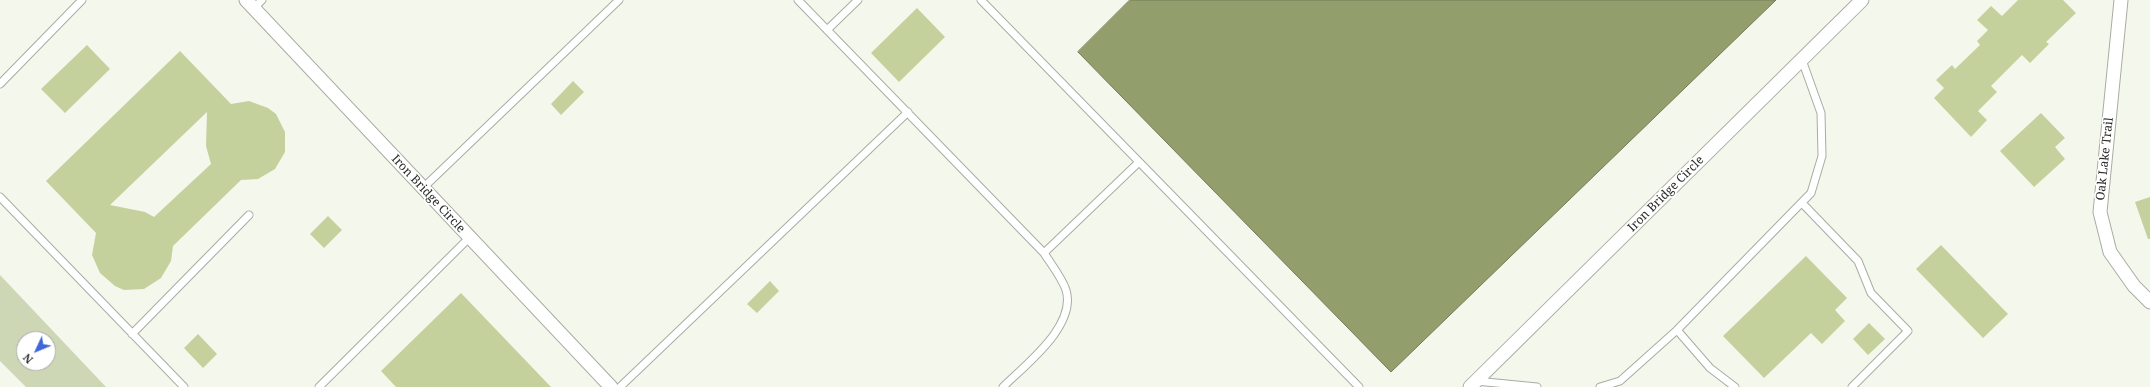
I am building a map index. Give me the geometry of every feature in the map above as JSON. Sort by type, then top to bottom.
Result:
[{"type":"street","name":"Iron Bridge Circle","points":[[1473,384],[1862,0]]},
{"type":"street","name":"Oak Lake Trail","points":[[2120,0],[2100,212],[2110,252],[2134,286],[2150,302]]},
{"type":"street","name":"Iron Bridge Circle","points":[[254,3],[469,238],[611,386]]},
{"type":"lane","points":[[0,84],[82,0]]},
{"type":"lane","points":[[423,188],[619,0]]},
{"type":"lane","points":[[798,0],[1044,253],[1066,290],[1067,309],[1054,336],[1003,387]]},
{"type":"lane","points":[[827,30],[858,0]]},
{"type":"lane","points":[[981,0],[1359,387]]},
{"type":"lane","points":[[1600,387],[1620,381],[1677,330],[1811,193],[1822,156],[1821,113],[1802,60]]},
{"type":"lane","points":[[611,386],[908,112]]},
{"type":"lane","points":[[1044,253],[1139,162]]},
{"type":"lane","points":[[0,197],[184,387]]},
{"type":"lane","points":[[1802,203],[1858,262],[1871,293],[1908,332],[1852,387]]},
{"type":"lane","points":[[132,334],[249,215]]},
{"type":"lane","points":[[319,387],[469,238]]},
{"type":"lane","points":[[1677,330],[1710,368],[1734,387]]},
{"type":"lane","points":[[1473,384],[1537,387]]},
{"type":"shaded area","points":[[1130,0],[1776,0],[1391,372],[1078,52]]},
{"type":"shaded area","points":[[0,275],[53,331],[16,331],[16,371],[56,371],[56,334],[106,387],[26,387],[0,361]]},
{"type":"building","points":[[2018,0],[2063,0],[2076,13],[2046,42],[2049,44],[2030,63],[2022,55],[1991,86],[1997,92],[1978,111],[1987,120],[1971,137],[1934,98],[1944,88],[1936,80],[1952,65],[1955,69],[1980,45],[1977,41],[1988,30],[1977,20],[1991,6],[2002,16]]},
{"type":"building","points":[[917,8],[945,37],[899,82],[871,53]]},
{"type":"building","points":[[87,45],[110,69],[65,113],[41,89]]},
{"type":"building","points":[[180,51],[231,104],[249,101],[268,108],[276,114],[285,132],[285,152],[275,169],[258,179],[241,180],[173,246],[171,261],[161,278],[144,289],[124,290],[115,286],[100,273],[92,255],[96,233],[46,181]],"holes":[[[207,112],[206,146],[211,164],[154,217],[145,212],[110,205]]]},
{"type":"building","points":[[573,81],[584,92],[561,115],[551,104]]},
{"type":"building","points":[[2041,113],[2065,138],[2055,147],[2065,159],[2034,187],[2000,151]]},
{"type":"building","points":[[2150,197],[2150,239],[2148,239],[2135,202]]},
{"type":"building","points":[[328,216],[342,230],[324,248],[310,234]]},
{"type":"building","points":[[1941,245],[2008,314],[1983,338],[1916,269]]},
{"type":"building","points":[[1806,256],[1847,298],[1835,310],[1845,321],[1822,344],[1811,333],[1764,378],[1723,336]]},
{"type":"building","points":[[770,281],[779,291],[757,313],[747,304]]},
{"type":"building","points":[[461,293],[551,387],[396,387],[381,371]]},
{"type":"building","points":[[1869,323],[1885,339],[1868,355],[1853,339]]},
{"type":"building","points":[[198,334],[217,354],[203,368],[184,348]]}]
